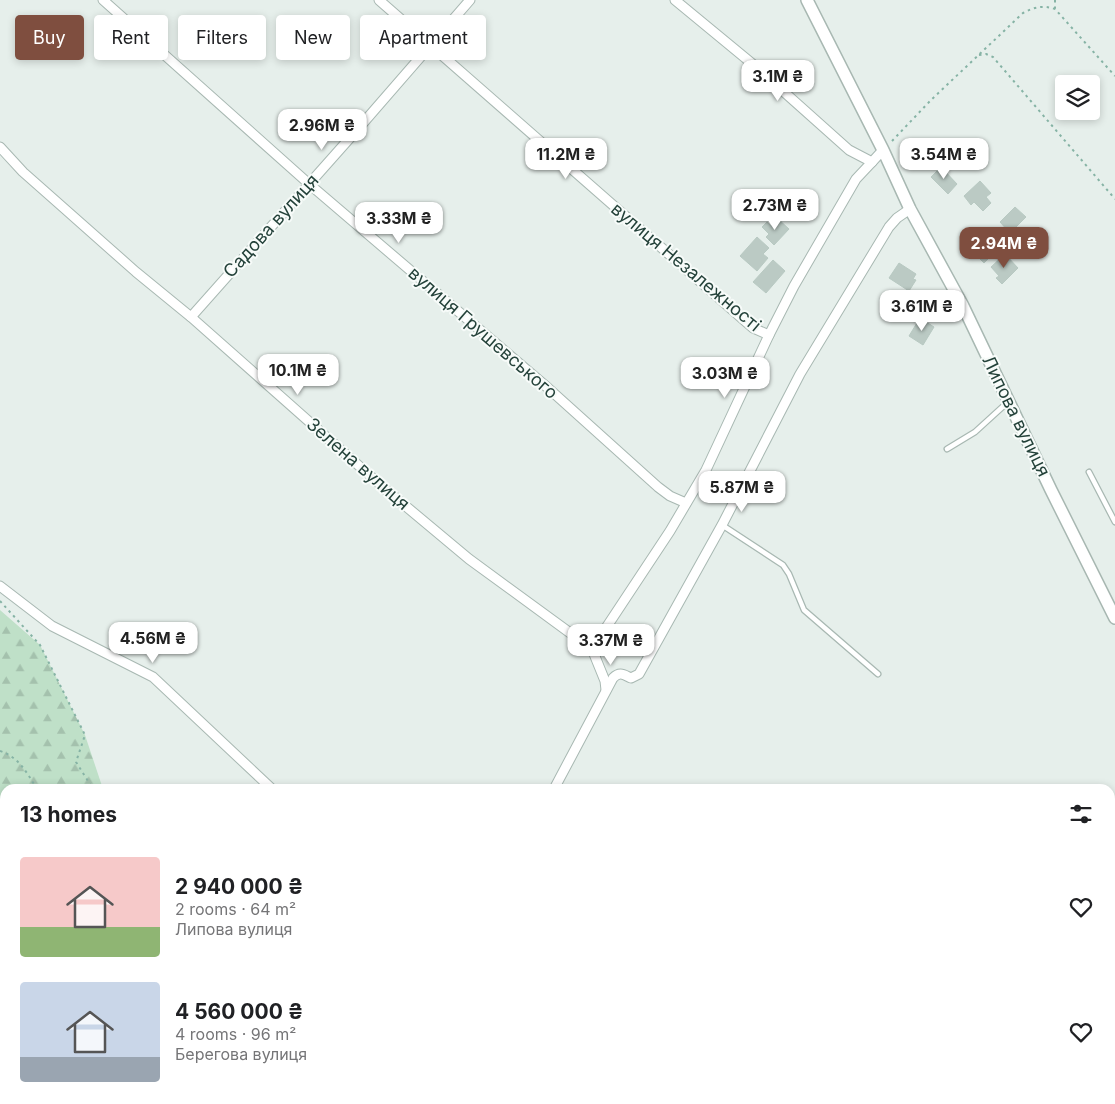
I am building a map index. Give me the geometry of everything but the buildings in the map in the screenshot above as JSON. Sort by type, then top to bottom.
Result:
[{"type":"street","name":"вулиця Грушевського","points":[[103,0],[308,183],[540,381],[658,487],[670,496],[686,503]]},
{"type":"street","name":"вулиця Незалежності","points":[[379,0],[396,15]]},
{"type":"street","name":"Садова вулиця","points":[[457,15],[470,0]]},
{"type":"street","points":[[674,0],[740,53],[849,150],[872,162]]},
{"type":"street","name":"Липова вулиця","points":[[807,0],[884,150],[910,209],[963,306],[1115,618]]},
{"type":"street","name":"Садова вулиця","points":[[191,317],[417,60]]},
{"type":"street","name":"вулиця Незалежності","points":[[447,60],[753,328],[769,335]]},
{"type":"street","name":"Зелена вулиця","points":[[0,147],[23,172],[136,272],[191,317],[384,488],[462,553],[592,649]]},
{"type":"street","points":[[606,690],[605,681],[592,649],[670,531],[706,470],[769,335],[816,247],[856,179],[884,150]]},
{"type":"street","points":[[557,784],[616,674],[631,678],[639,674],[722,524],[800,374],[896,218],[910,209]]},
{"type":"street","points":[[0,586],[52,626],[153,677],[267,784]]},
{"type":"lane","points":[[947,449],[975,432],[1009,401]]},
{"type":"lane","points":[[1089,472],[1115,522]]},
{"type":"lane","points":[[722,524],[783,565],[804,610],[878,674]]},
{"type":"path","points":[[1055,0],[1055,9]]},
{"type":"path","points":[[884,150],[931,100],[980,56],[1023,13],[1039,7],[1047,6],[1055,9],[1114,74]]},
{"type":"path","points":[[980,56],[986,54],[993,57],[1115,199]]},
{"type":"path","points":[[0,602],[40,646],[85,735],[76,762],[90,784]]},
{"type":"path","points":[[0,751],[7,753],[20,762],[34,784]]},
{"type":"green space","points":[[0,610],[40,645],[85,735],[101,784],[0,784]]}]
